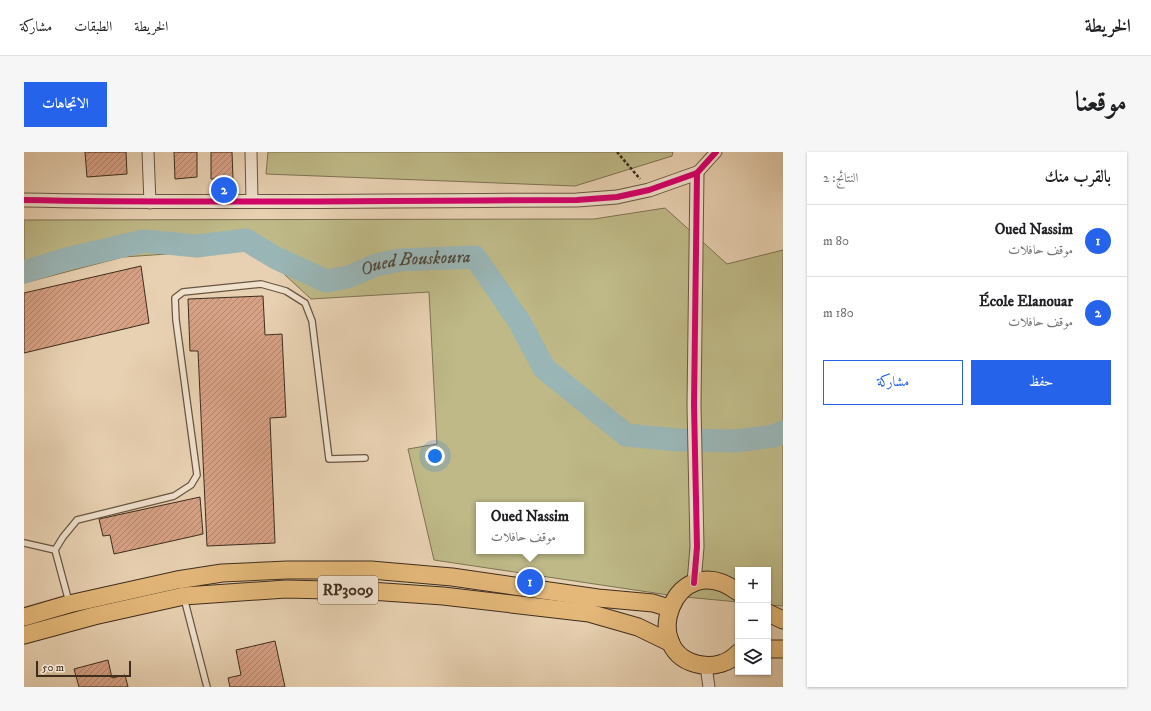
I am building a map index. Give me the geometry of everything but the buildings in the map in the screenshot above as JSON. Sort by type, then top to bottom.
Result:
[{"type":"main road","name":"RP3009","points":[[24,617],[69,604],[177,580],[222,573],[287,570],[371,570],[452,577],[598,598],[653,603],[669,608]]},
{"type":"main road","points":[[671,643],[666,626],[669,608],[676,596],[684,588],[702,582],[721,582],[735,590]]},
{"type":"main road","name":"RP3009","points":[[24,634],[94,616],[184,596],[286,588],[370,591],[443,596],[590,613],[638,627],[671,643],[682,656],[698,664],[706,666]]},
{"type":"main road","points":[[771,614],[783,620]]},
{"type":"main road","points":[[771,649],[783,649]]},
{"type":"main road","points":[[706,666],[727,662],[735,656]]},
{"type":"street","points":[[148,152],[150,203]]},
{"type":"street","points":[[251,152],[252,200]]},
{"type":"street","points":[[24,200],[150,203],[252,200],[577,200],[617,197],[649,190],[697,173],[716,152]]},
{"type":"street","points":[[697,173],[694,405],[697,558],[702,582]]},
{"type":"street","points":[[706,666],[709,687]]},
{"type":"lane","points":[[69,604],[56,550],[63,537],[78,520],[174,496],[191,486],[197,475],[176,320],[175,298],[183,292],[261,284],[286,291],[306,303],[312,321],[329,459],[365,458]]},
{"type":"lane","points":[[24,543],[56,550]]},
{"type":"lane","points":[[184,596],[207,687]]},
{"type":"path","points":[[617,152],[649,190]]},
{"type":"shaded area","points":[[268,152],[673,152],[672,156],[575,186],[266,174]]},
{"type":"shaded area","points":[[665,208],[727,264],[783,250],[783,606],[771,605],[771,567],[735,567],[735,602],[675,596],[434,560],[408,449],[437,444],[429,292],[311,299],[256,248],[123,257],[24,283],[24,220],[594,219]]},
{"type":"waterway","name":"Oued Bouskoura","points":[[24,272],[66,259],[144,241],[197,246],[246,240],[276,258],[326,281],[348,277],[376,265],[400,260],[475,257],[519,321],[544,368],[626,435],[678,440],[735,441],[774,436],[783,432]]},
{"type":"cycle path","points":[[24,200],[231,202],[577,200],[617,197],[649,190],[697,173],[716,152]]},
{"type":"cycle path","points":[[694,583],[697,547],[694,405],[697,173]]},
{"type":"place","name":"École Elanouar","points":[[224,190]]},
{"type":"place","name":"Oued Nassim","points":[[530,582]]}]
